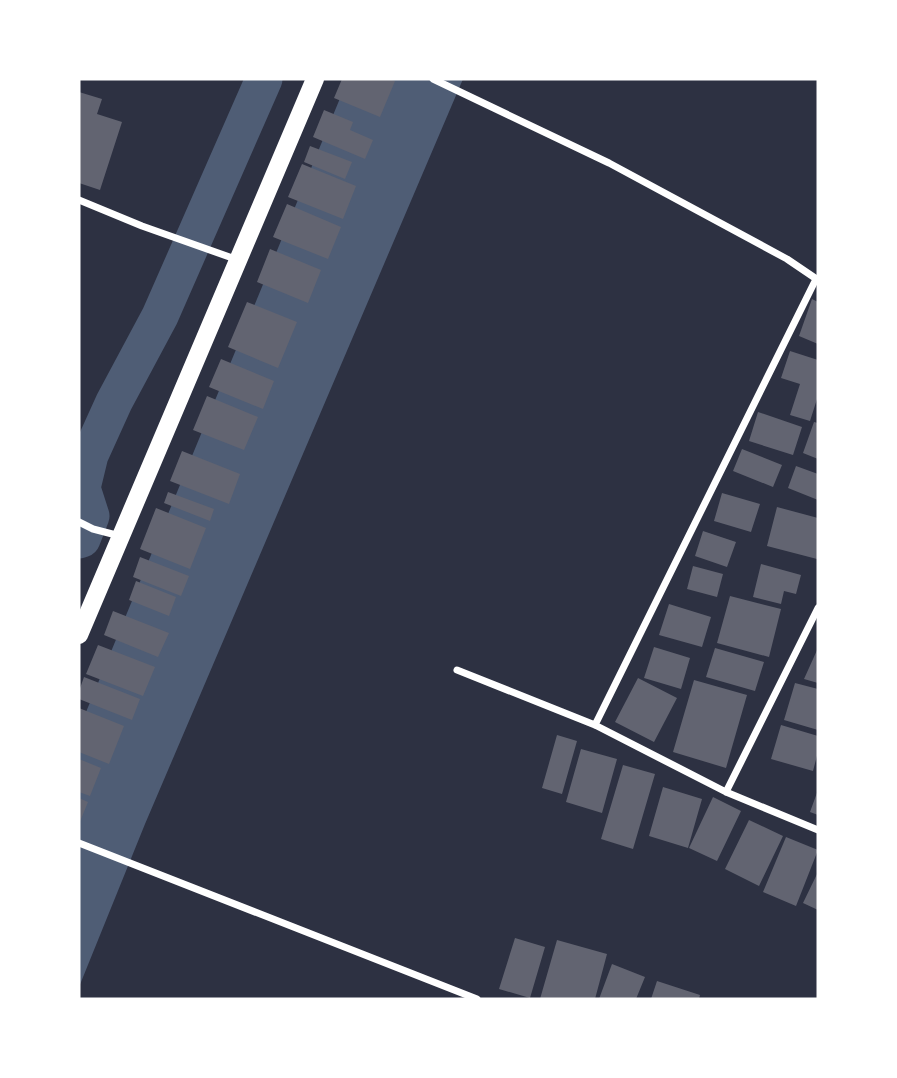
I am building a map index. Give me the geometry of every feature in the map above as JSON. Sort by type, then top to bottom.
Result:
[{"type":"main road","points":[[79,635],[315,79]]},
{"type":"street","points":[[433,79],[609,163],[787,259],[817,280],[595,725]]},
{"type":"street","points":[[79,200],[238,260]]},
{"type":"street","points":[[79,522],[120,537]]},
{"type":"street","points":[[726,792],[818,608]]},
{"type":"street","points":[[457,670],[595,725],[726,792],[818,830]]},
{"type":"street","points":[[79,843],[477,999]]},
{"type":"water","points":[[348,79],[463,79],[145,824],[79,987],[79,729]]},
{"type":"building","points":[[342,79],[395,81],[380,117],[334,98]]},
{"type":"building","points":[[79,92],[102,99],[97,114],[122,122],[100,190],[79,183]]},
{"type":"building","points":[[324,110],[353,122],[350,130],[373,140],[365,159],[313,137]]},
{"type":"building","points":[[310,146],[352,162],[345,179],[304,162]]},
{"type":"building","points":[[302,164],[356,186],[343,219],[288,197]]},
{"type":"building","points":[[287,204],[341,227],[328,259],[273,237]]},
{"type":"building","points":[[270,249],[321,270],[308,303],[257,282]]},
{"type":"building","points":[[812,299],[818,302],[818,344],[799,336]]},
{"type":"building","points":[[247,302],[297,322],[278,368],[228,347]]},
{"type":"building","points":[[790,351],[818,360],[818,396],[810,421],[790,415],[800,384],[781,378]]},
{"type":"building","points":[[221,359],[274,381],[263,409],[209,387]]},
{"type":"building","points":[[207,396],[258,417],[244,450],[193,430]]},
{"type":"building","points":[[758,412],[802,427],[793,455],[749,441]]},
{"type":"building","points":[[814,422],[818,423],[818,459],[803,453]]},
{"type":"building","points":[[742,449],[782,465],[773,487],[733,471]]},
{"type":"building","points":[[182,451],[240,474],[229,504],[170,481]]},
{"type":"building","points":[[796,466],[818,474],[818,500],[788,488]]},
{"type":"building","points":[[168,492],[214,509],[210,521],[164,503]]},
{"type":"building","points":[[722,493],[760,504],[751,532],[714,521]]},
{"type":"building","points":[[777,507],[818,518],[817,559],[767,546]]},
{"type":"building","points":[[156,508],[206,528],[190,569],[140,549]]},
{"type":"building","points":[[703,531],[736,542],[727,567],[695,556]]},
{"type":"building","points":[[140,557],[189,576],[181,596],[133,577]]},
{"type":"building","points":[[761,564],[801,575],[796,594],[784,591],[781,604],[753,597]]},
{"type":"building","points":[[693,566],[723,574],[717,597],[687,589]]},
{"type":"building","points":[[136,581],[176,597],[169,616],[129,600]]},
{"type":"building","points":[[730,596],[781,609],[769,657],[717,643]]},
{"type":"building","points":[[669,604],[711,617],[702,647],[659,635]]},
{"type":"building","points":[[113,611],[169,633],[158,657],[104,635]]},
{"type":"building","points":[[98,645],[155,667],[143,696],[86,674]]},
{"type":"building","points":[[654,647],[690,658],[681,689],[644,678]]},
{"type":"building","points":[[715,648],[764,662],[755,691],[706,677]]},
{"type":"building","points":[[818,648],[818,683],[804,679]]},
{"type":"building","points":[[84,677],[140,699],[132,720],[79,699]]},
{"type":"building","points":[[638,678],[677,698],[654,742],[615,722]]},
{"type":"building","points":[[694,680],[747,695],[726,768],[673,752]]},
{"type":"building","points":[[795,683],[818,689],[818,730],[784,720]]},
{"type":"building","points":[[79,708],[124,726],[109,764],[79,752]]},
{"type":"building","points":[[781,725],[818,736],[818,752],[813,771],[771,759]]},
{"type":"building","points":[[557,735],[577,741],[562,794],[542,788]]},
{"type":"building","points":[[581,749],[617,759],[602,813],[566,802]]},
{"type":"building","points":[[79,759],[101,768],[90,796],[79,792]]},
{"type":"building","points":[[623,765],[655,774],[633,849],[601,839]]},
{"type":"building","points":[[663,787],[702,799],[688,848],[649,836]]},
{"type":"building","points":[[818,790],[818,815],[810,812]]},
{"type":"building","points":[[713,797],[741,811],[717,861],[689,848]]},
{"type":"building","points":[[79,798],[88,802],[79,824]]},
{"type":"building","points":[[749,820],[783,836],[759,886],[725,869]]},
{"type":"building","points":[[786,837],[818,850],[796,906],[763,892]]},
{"type":"building","points":[[818,872],[818,910],[803,903]]},
{"type":"building","points":[[515,938],[545,947],[530,998],[499,989]]},
{"type":"building","points":[[557,940],[607,954],[595,999],[540,999]]},
{"type":"building","points":[[612,964],[645,977],[636,999],[599,999]]},
{"type":"building","points":[[657,981],[700,995],[699,999],[651,999]]},
{"type":"waterway","points":[[79,540],[82,539],[91,516],[82,488],[90,455],[114,402],[160,316],[264,79]]}]
